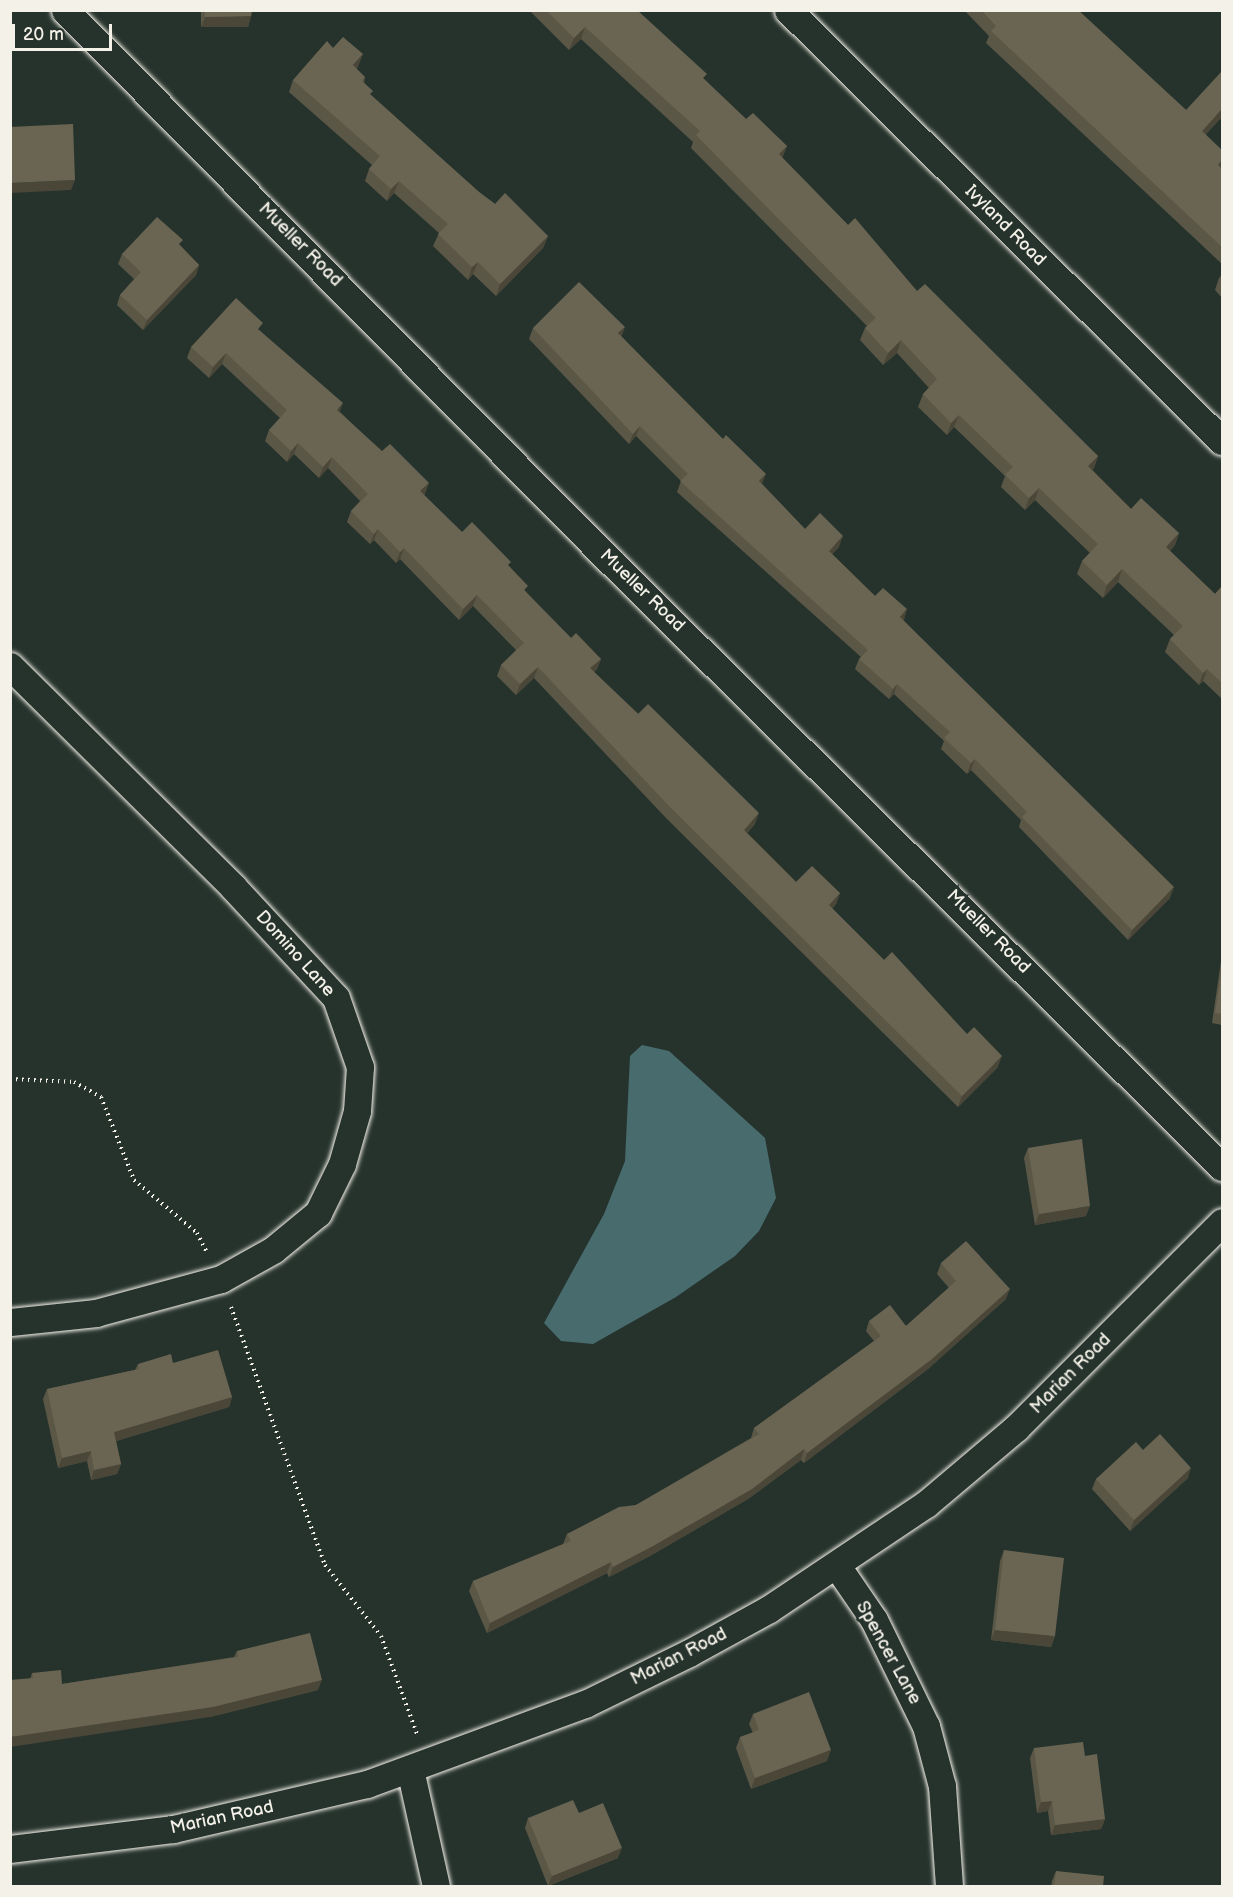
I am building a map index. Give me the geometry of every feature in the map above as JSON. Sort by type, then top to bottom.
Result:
[{"type":"street","name":"Mueller Road","points":[[65,10],[604,555],[1222,1167]]},
{"type":"street","name":"Ivyland Road","points":[[789,10],[1222,441]]},
{"type":"street","name":"Domino Lane","points":[[10,666],[336,998],[354,1041],[360,1067],[357,1111],[342,1164],[318,1213],[273,1250],[221,1280],[96,1313],[10,1322]]},
{"type":"street","name":"Marian Road","points":[[10,1849],[254,1814],[418,1766],[585,1704],[769,1610],[926,1504],[1016,1428],[1222,1222]]},
{"type":"street","name":"Spencer Lane","points":[[837,1566],[874,1620],[926,1726],[942,1786],[949,1887]]},
{"type":"street","points":[[418,1766],[436,1887]]},
{"type":"path","points":[[10,1079],[74,1082],[101,1097],[134,1180],[197,1233],[221,1280],[325,1565],[381,1636],[418,1766]]},
{"type":"water","points":[[642,1045],[669,1051],[765,1138],[776,1198],[759,1231],[735,1256],[676,1297],[593,1344],[561,1341],[544,1323],[604,1214],[625,1161],[630,1056]]},
{"type":"building","points":[[205,10],[252,10],[251,16],[205,17]]},
{"type":"building","points":[[546,10],[637,10],[707,74],[703,78],[746,119],[753,113],[787,146],[779,154],[848,225],[855,218],[917,291],[925,284],[1098,456],[1088,466],[1131,509],[1141,498],[1179,533],[1166,547],[1215,594],[1222,586],[1222,683],[1207,669],[1203,673],[1170,639],[1183,626],[1122,569],[1107,585],[1082,561],[1098,544],[1039,488],[1029,498],[1005,475],[1013,467],[959,415],[951,423],[923,394],[937,379],[901,340],[888,353],[865,328],[876,318],[696,135],[700,131],[585,27],[574,38]]},
{"type":"building","points":[[981,10],[1078,10],[1186,110],[1222,71],[1222,109],[1202,131],[1222,150],[1222,160],[1218,165],[1222,169],[1222,247],[991,31],[996,26]]},
{"type":"building","points":[[343,37],[363,54],[353,65],[365,77],[362,81],[373,91],[370,94],[479,192],[495,204],[505,193],[548,236],[500,284],[478,262],[472,267],[438,234],[448,224],[399,181],[391,189],[369,169],[380,156],[293,80],[327,41],[333,48]]},
{"type":"building","points":[[73,124],[75,180],[10,183],[10,127]]},
{"type":"building","points":[[157,217],[183,240],[179,244],[199,265],[147,320],[120,295],[141,272],[122,254]]},
{"type":"building","points":[[579,282],[625,327],[618,333],[723,439],[726,435],[766,474],[759,481],[805,529],[820,513],[843,536],[829,551],[875,596],[883,588],[907,609],[900,617],[1174,887],[1132,930],[1022,817],[1027,812],[975,759],[971,763],[944,738],[950,732],[897,684],[893,689],[859,659],[868,650],[680,481],[688,474],[640,426],[633,434],[533,328]]},
{"type":"building","points":[[236,298],[263,323],[258,329],[343,403],[337,410],[382,451],[390,444],[429,483],[420,491],[462,532],[472,522],[511,562],[508,565],[528,586],[524,590],[571,638],[576,633],[601,659],[590,668],[638,714],[648,704],[759,813],[744,830],[796,882],[812,866],[840,893],[829,905],[884,960],[892,952],[967,1034],[974,1027],[1002,1056],[962,1096],[670,807],[538,667],[520,684],[501,665],[524,643],[477,595],[463,609],[404,548],[400,552],[378,529],[374,534],[351,511],[368,494],[332,457],[323,467],[298,443],[291,451],[269,430],[287,410],[226,353],[213,367],[191,347]]},
{"type":"building","points":[[1222,967],[1222,1014],[1215,1013]]},
{"type":"building","points":[[1082,1139],[1090,1206],[1039,1214],[1028,1148]]},
{"type":"building","points":[[966,1241],[1010,1289],[932,1359],[807,1453],[804,1449],[752,1489],[613,1567],[611,1562],[490,1623],[473,1581],[571,1541],[567,1534],[619,1507],[636,1505],[759,1434],[754,1428],[881,1336],[869,1321],[890,1305],[906,1326],[956,1281],[941,1263]]},
{"type":"building","points":[[218,1350],[232,1397],[114,1432],[121,1464],[94,1470],[91,1451],[62,1458],[47,1389],[139,1369],[138,1364],[171,1354],[173,1363]]},
{"type":"building","points":[[1160,1434],[1191,1468],[1134,1520],[1096,1479],[1136,1442],[1143,1450]]},
{"type":"building","points":[[1004,1550],[1064,1558],[1055,1636],[995,1630]]},
{"type":"building","points":[[310,1633],[322,1680],[213,1707],[10,1737],[10,1680],[33,1678],[32,1673],[61,1670],[62,1684],[238,1657],[237,1651]]},
{"type":"building","points":[[809,1692],[831,1750],[755,1778],[740,1737],[759,1730],[753,1714]]},
{"type":"building","points":[[1083,1742],[1085,1756],[1097,1754],[1105,1819],[1055,1825],[1052,1801],[1041,1802],[1034,1748]]},
{"type":"building","points":[[573,1800],[579,1813],[603,1803],[622,1848],[552,1876],[528,1818]]},
{"type":"building","points":[[1056,1871],[1104,1876],[1103,1887],[1054,1887]]}]
